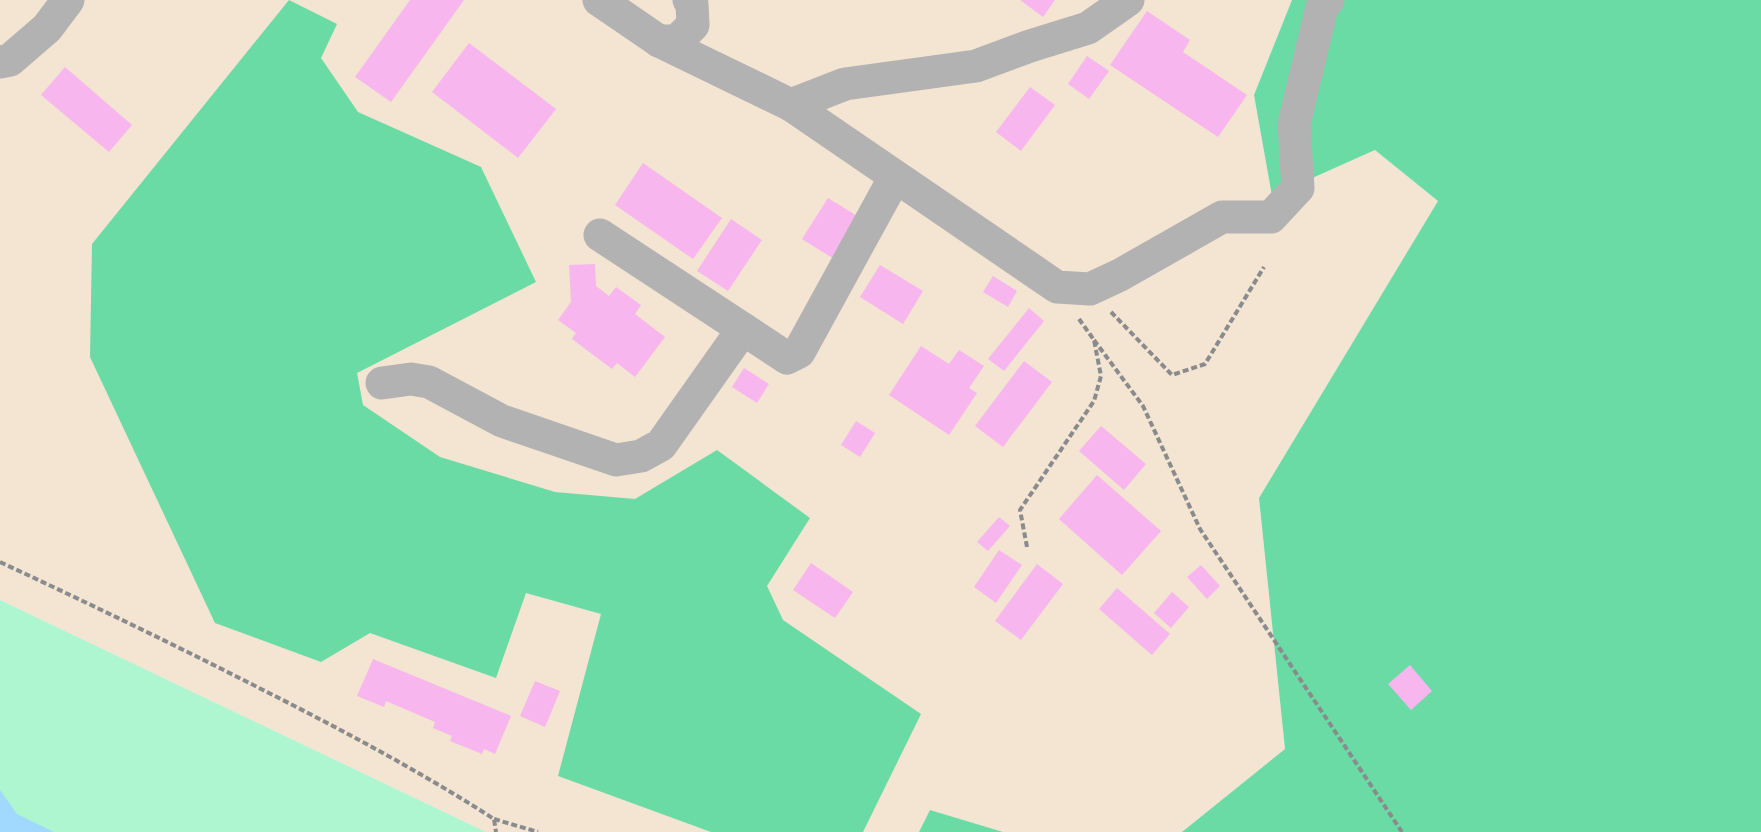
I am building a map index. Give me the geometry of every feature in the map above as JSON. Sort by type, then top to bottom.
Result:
[{"type":"lane","points":[[3,64],[47,28],[68,0]]},
{"type":"lane","points":[[659,41],[677,40],[693,25],[692,4],[689,0]]},
{"type":"lane","points":[[791,105],[845,84],[976,66],[1088,28],[1128,0]]},
{"type":"lane","points":[[606,1],[659,41],[791,105],[1057,287],[1090,289],[1120,275],[1222,217],[1270,217],[1298,188],[1294,124],[1322,7],[1328,0]]},
{"type":"lane","points":[[600,235],[787,358],[799,352],[895,177]]},
{"type":"lane","points":[[382,384],[411,379],[429,382],[502,421],[616,460],[641,456],[661,445],[743,329]]},
{"type":"path","points":[[1090,289],[1172,375],[1205,363],[1264,267]]},
{"type":"path","points":[[1057,287],[1143,406],[1200,529],[1402,832]]},
{"type":"path","points":[[1027,547],[1020,510],[1094,401],[1101,376],[1094,340]]},
{"type":"path","points":[[0,562],[140,627],[340,729],[441,784],[494,819],[538,832]]},
{"type":"path","points":[[494,819],[496,832]]},
{"type":"shaded area","points":[[0,0],[1292,0],[1254,95],[1272,196],[1375,150],[1438,201],[1259,498],[1285,749],[1182,832],[1003,832],[930,810],[919,832],[486,832],[0,600]]},
{"type":"green space","points":[[289,0],[337,24],[321,58],[358,112],[481,167],[536,282],[357,373],[363,405],[440,457],[555,492],[635,499],[717,450],[810,518],[767,586],[783,620],[921,714],[863,832],[711,832],[558,776],[601,614],[526,593],[496,678],[370,633],[321,662],[215,623],[90,357],[92,244]]},
{"type":"green space","points":[[1292,0],[1761,0],[1761,832],[1182,832],[1285,749],[1259,498],[1438,201],[1375,150],[1272,196],[1254,95]]},
{"type":"green space","points":[[0,600],[486,832],[0,832]]},
{"type":"green space","points":[[930,810],[1003,832],[919,832]]},
{"type":"water","points":[[0,790],[17,814],[54,832],[0,832]]},
{"type":"building","points":[[410,0],[464,0],[391,102],[355,77]]},
{"type":"building","points":[[1020,0],[1055,0],[1043,17]]},
{"type":"building","points":[[1147,11],[1190,40],[1183,52],[1247,95],[1218,137],[1110,65]]},
{"type":"building","points":[[469,43],[556,109],[518,158],[432,92]]},
{"type":"building","points":[[1087,56],[1109,71],[1089,99],[1068,84]]},
{"type":"building","points":[[65,67],[132,125],[109,152],[41,95]]},
{"type":"building","points":[[1030,87],[1055,105],[1021,151],[996,132]]},
{"type":"building","points":[[643,163],[722,218],[693,259],[615,205]]},
{"type":"building","points":[[828,198],[859,217],[834,259],[802,239]]},
{"type":"building","points":[[731,219],[762,240],[728,291],[697,271]]},
{"type":"building","points":[[595,264],[596,286],[609,296],[616,287],[641,305],[635,314],[665,337],[635,377],[617,363],[612,369],[572,339],[576,333],[558,320],[571,302],[569,265]]},
{"type":"building","points":[[880,265],[923,291],[903,324],[860,297]]},
{"type":"building","points":[[993,276],[1017,291],[1008,307],[983,292]]},
{"type":"building","points":[[1029,308],[1044,321],[1004,371],[988,359]]},
{"type":"building","points":[[921,346],[949,364],[959,350],[984,366],[969,388],[977,393],[949,435],[889,395]]},
{"type":"building","points":[[1024,361],[1052,382],[1003,447],[975,426]]},
{"type":"building","points":[[744,368],[769,384],[757,403],[732,387]]},
{"type":"building","points":[[856,421],[875,433],[860,457],[841,445]]},
{"type":"building","points":[[1101,426],[1146,464],[1124,490],[1079,451]]},
{"type":"building","points":[[1097,475],[1161,531],[1122,575],[1059,519]]},
{"type":"building","points":[[999,517],[1010,526],[988,551],[977,542]]},
{"type":"building","points":[[999,550],[1022,565],[996,603],[974,587]]},
{"type":"building","points":[[811,563],[853,592],[835,618],[793,590]]},
{"type":"building","points":[[1037,564],[1063,584],[1021,640],[995,621]]},
{"type":"building","points":[[1201,565],[1220,586],[1207,599],[1187,577]]},
{"type":"building","points":[[1117,588],[1170,634],[1152,655],[1099,609]]},
{"type":"building","points":[[1172,592],[1189,607],[1171,628],[1154,613]]},
{"type":"building","points":[[373,659],[511,716],[495,754],[484,749],[482,754],[450,741],[452,736],[433,728],[435,722],[386,701],[384,707],[357,696]]},
{"type":"building","points":[[1410,665],[1432,691],[1411,710],[1388,684]]},
{"type":"building","points":[[535,681],[560,691],[545,727],[520,716]]}]
